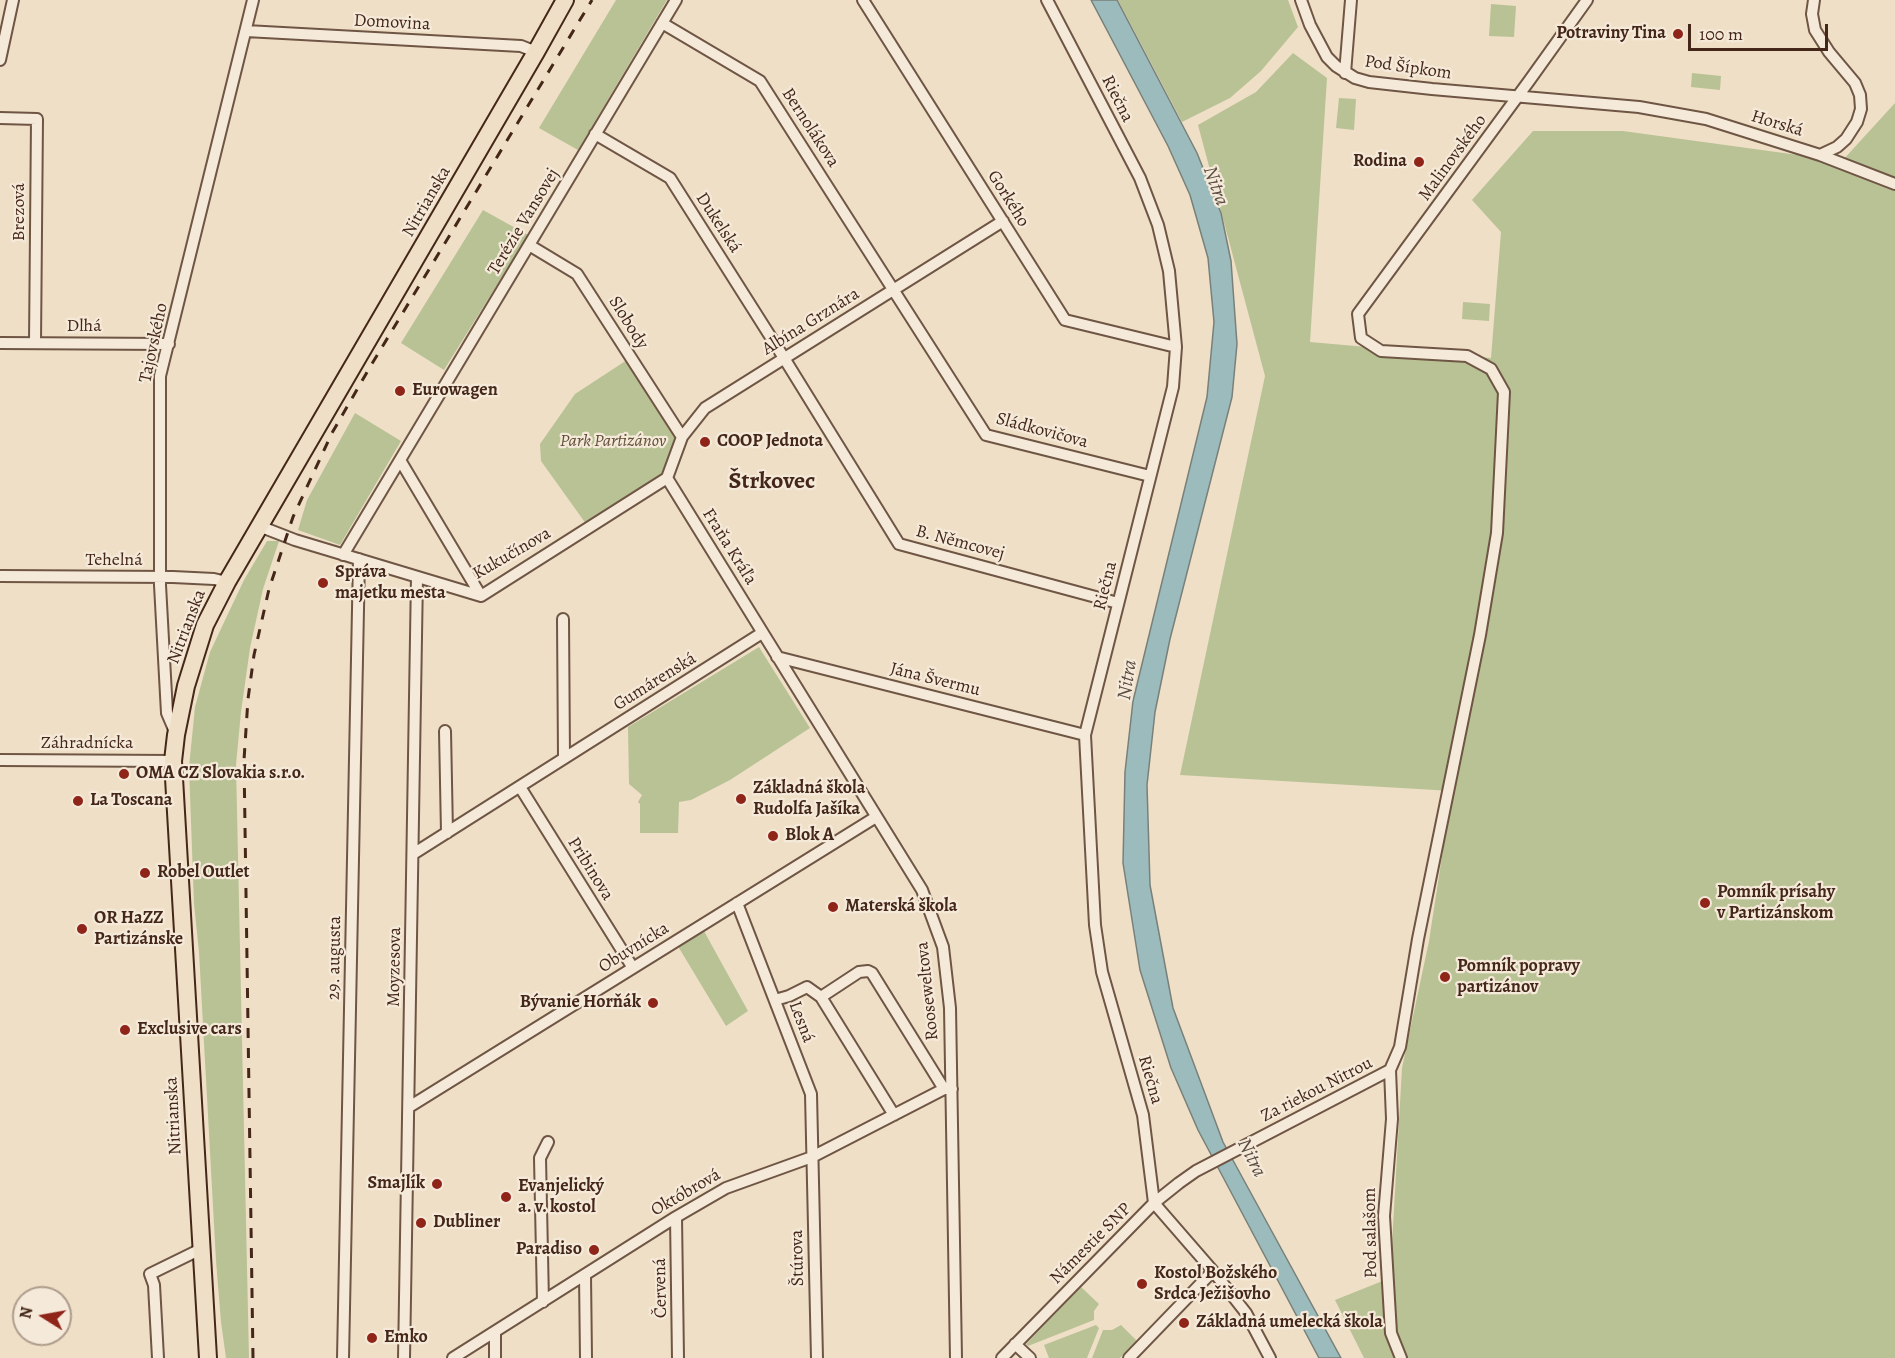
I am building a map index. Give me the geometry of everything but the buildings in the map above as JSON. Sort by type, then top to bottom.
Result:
[{"type":"main road","name":"Nitrianska","points":[[208,1358],[173,761],[186,686],[206,625],[227,582],[565,0]]},
{"type":"street","points":[[0,60],[13,0]]},
{"type":"street","name":"Tajovského","points":[[176,735],[167,713],[160,577],[160,376],[253,0]]},
{"type":"street","name":"Terézie Vansovej","points":[[343,555],[676,0]]},
{"type":"street","name":"Gorkého","points":[[863,0],[1065,320],[1176,347]]},
{"type":"street","name":"Riečna","points":[[1047,0],[1150,201],[1169,271],[1176,347],[1173,387],[1085,735],[1095,925],[1102,972],[1143,1115],[1154,1203]]},
{"type":"street","name":"Pod Šípkom","points":[[1301,0],[1310,25],[1327,57],[1346,73],[1368,81],[1518,98]]},
{"type":"street","points":[[1346,73],[1351,0]]},
{"type":"street","name":"Malinovského","points":[[1390,1070],[1401,1047],[1418,939],[1480,635],[1497,532],[1504,392],[1491,369],[1467,356],[1382,351],[1361,338],[1358,314],[1518,98],[1587,0]]},
{"type":"street","name":"Horská","points":[[1518,98],[1639,107],[1706,119],[1820,155],[1837,147],[1846,139],[1857,122],[1861,109],[1860,95],[1855,84],[1829,52],[1815,30],[1812,14],[1814,0]]},
{"type":"street","name":"Bernolákova","points":[[662,23],[760,81],[893,290]]},
{"type":"street","name":"Domovina","points":[[246,31],[521,46],[536,52]]},
{"type":"street","points":[[1530,81],[1539,98]]},
{"type":"street","name":"Brezová","points":[[0,118],[37,118],[35,343]]},
{"type":"street","name":"Dukelská","points":[[595,134],[669,178],[784,358]]},
{"type":"street","points":[[1820,155],[1895,184]]},
{"type":"street","name":"Albína Grznára","points":[[667,478],[682,437],[705,408],[1003,221]]},
{"type":"street","name":"Slobody","points":[[529,245],[577,274],[682,437]]},
{"type":"street","name":"Sládkovičova","points":[[893,290],[986,435],[1150,476]]},
{"type":"street","name":"Dlhá","points":[[0,343],[169,344]]},
{"type":"street","name":"B. Němcovej","points":[[784,358],[899,544],[1118,603]]},
{"type":"street","points":[[400,460],[481,596]]},
{"type":"street","name":"Kukučínova","points":[[259,526],[295,540],[481,596],[667,478]]},
{"type":"street","name":"Fraňa Kráľa","points":[[667,478],[762,633]]},
{"type":"street","name":"29. augusta","points":[[343,1358],[359,559]]},
{"type":"street","name":"Tehelná","points":[[0,576],[160,577],[214,579],[227,582]]},
{"type":"street","name":"Moyzesova","points":[[404,1358],[417,577]]},
{"type":"street","points":[[563,619],[564,758]]},
{"type":"street","name":"Rooseweltova","points":[[762,633],[922,890],[943,947],[950,1008],[948,1089],[956,1358]]},
{"type":"street","name":"Gumárenská","points":[[413,854],[762,633]]},
{"type":"street","name":"Jána Švermu","points":[[777,657],[1085,735]]},
{"type":"street","points":[[445,731],[447,833]]},
{"type":"street","name":"Záhradnícka","points":[[0,760],[173,761]]},
{"type":"street","name":"Pribinova","points":[[520,787],[633,968]]},
{"type":"street","name":"Obuvnícka","points":[[409,1107],[876,817]]},
{"type":"street","name":"Lesná","points":[[737,903],[811,1094],[812,1157]]},
{"type":"street","points":[[821,997],[859,972],[872,973],[948,1089]]},
{"type":"street","points":[[775,1000],[807,987],[821,997],[894,1115]]},
{"type":"street","name":"Za riekou Nitrou","points":[[1195,1172],[1390,1070]]},
{"type":"street","name":"Pod salašom","points":[[1390,1070],[1392,1119],[1384,1216],[1391,1333],[1401,1358]]},
{"type":"street","name":"Októbrová","points":[[453,1358],[676,1217],[726,1188],[812,1157],[948,1089]]},
{"type":"street","points":[[543,1302],[540,1158],[548,1142]]},
{"type":"street","name":"Štúrova","points":[[812,1157],[817,1358]]},
{"type":"street","name":"Námestie SNP","points":[[1002,1358],[1154,1203],[1195,1172]]},
{"type":"street","points":[[1154,1203],[1246,1313],[1270,1358]]},
{"type":"street","name":"Červená","points":[[676,1217],[678,1358]]},
{"type":"street","points":[[158,1358],[154,1285],[150,1274],[201,1249]]},
{"type":"street","points":[[1129,1358],[1213,1271]]},
{"type":"street","points":[[585,1275],[586,1358]]},
{"type":"street","points":[[495,1333],[495,1358]]},
{"type":"street","points":[[1015,1344],[1030,1358]]},
{"type":"green space","points":[[616,0],[667,0],[578,150],[539,128]]},
{"type":"green space","points":[[1118,0],[1288,0],[1298,27],[1261,71],[1230,98],[1182,122]]},
{"type":"green space","points":[[1491,4],[1516,6],[1514,37],[1489,36]]},
{"type":"green space","points":[[1293,53],[1327,78],[1310,342],[1491,358],[1501,232],[1472,200],[1533,131],[1623,131],[1842,161],[1895,103],[1895,1358],[1404,1358],[1394,1333],[1390,1279],[1402,1068],[1429,941],[1452,791],[1180,775],[1265,376],[1198,125],[1256,92]]},
{"type":"green space","points":[[1692,73],[1721,76],[1720,90],[1691,87]]},
{"type":"green space","points":[[1339,98],[1356,99],[1354,130],[1336,128]]},
{"type":"green space","points":[[483,210],[528,235],[444,370],[401,343]]},
{"type":"green space","points":[[1463,302],[1490,304],[1489,321],[1462,319]]},
{"type":"green space","name":"Park Partizánov","points":[[630,358],[682,437],[667,478],[589,528],[541,461],[540,444],[575,394]]},
{"type":"green space","points":[[355,413],[401,441],[340,545],[298,530],[307,500]]},
{"type":"green space","points":[[267,541],[279,541],[263,589],[250,648],[236,765],[249,1358],[226,1358],[216,1261],[199,952],[194,904],[189,767],[195,707],[210,652],[244,580]]},
{"type":"green space","points":[[759,647],[810,728],[730,780],[691,800],[679,802],[678,833],[640,833],[640,804],[638,802],[642,795],[629,784],[628,727]]},
{"type":"green space","points":[[699,922],[748,1011],[726,1026],[673,938]]},
{"type":"green space","points":[[1385,1280],[1385,1330],[1396,1358],[1364,1358],[1335,1300]]},
{"type":"green space","points":[[1081,1287],[1099,1304],[1094,1311],[1094,1320],[1028,1346],[1026,1344]]},
{"type":"green space","points":[[1096,1325],[1099,1328],[1087,1358],[1049,1358],[1044,1345]]},
{"type":"green space","points":[[1121,1325],[1137,1341],[1120,1358],[1092,1358],[1103,1330],[1112,1330]]},
{"type":"water","points":[[1091,0],[1117,0],[1197,153],[1221,213],[1231,261],[1237,344],[1232,397],[1170,639],[1155,712],[1147,785],[1150,885],[1173,1008],[1223,1142],[1341,1358],[1319,1358],[1198,1130],[1171,1068],[1140,970],[1123,863],[1125,772],[1133,701],[1207,397],[1214,322],[1208,258],[1190,195],[1168,146]]},
{"type":"railway","points":[[253,1358],[244,760],[248,699],[254,655],[269,589],[293,517],[332,433],[592,0]]},
{"type":"place","name":"Potraviny Tina","points":[[1678,34]]},
{"type":"place","name":"Rodina","points":[[1419,162]]},
{"type":"place","name":"Eurowagen","points":[[400,391]]},
{"type":"place","name":"COOP Jednota","points":[[705,442]]},
{"type":"place","name":"Správa majetku mesta","points":[[323,583]]},
{"type":"place","name":"OMA CZ Slovakia s.r.o.","points":[[124,774]]},
{"type":"place","name":"Základná škola Rudolfa Jašíka","points":[[741,799]]},
{"type":"place","name":"La Toscana","points":[[78,801]]},
{"type":"place","name":"Blok A","points":[[773,836]]},
{"type":"place","name":"Robel Outlet","points":[[145,873]]},
{"type":"place","name":"Pomník prísahy v Partizánskom","points":[[1705,903]]},
{"type":"place","name":"Materská škola","points":[[833,907]]},
{"type":"place","name":"OR HaZZ Partizánske","points":[[82,929]]},
{"type":"place","name":"Pomník popravy partizánov","points":[[1445,977]]},
{"type":"place","name":"Bývanie Horňák","points":[[653,1003]]},
{"type":"place","name":"Exclusive cars","points":[[125,1030]]},
{"type":"place","name":"Smajlík","points":[[437,1184]]},
{"type":"place","name":"Evanjelický a. v. kostol","points":[[506,1197]]},
{"type":"place","name":"Dubliner","points":[[421,1223]]},
{"type":"place","name":"Paradiso","points":[[594,1250]]},
{"type":"place","name":"Kostol Božského Srdca Ježišovho","points":[[1142,1284]]},
{"type":"place","name":"Základná umelecká škola","points":[[1184,1323]]},
{"type":"place","name":"Emko","points":[[372,1338]]},
{"type":"district","name":"Štrkovec","points":[[772,482]]},
{"type":"water label","name":"Nitra","points":[[1215,186]]},
{"type":"water label","name":"Nitra","points":[[1128,680]]},
{"type":"water label","name":"Nitra","points":[[1251,1158]]}]
